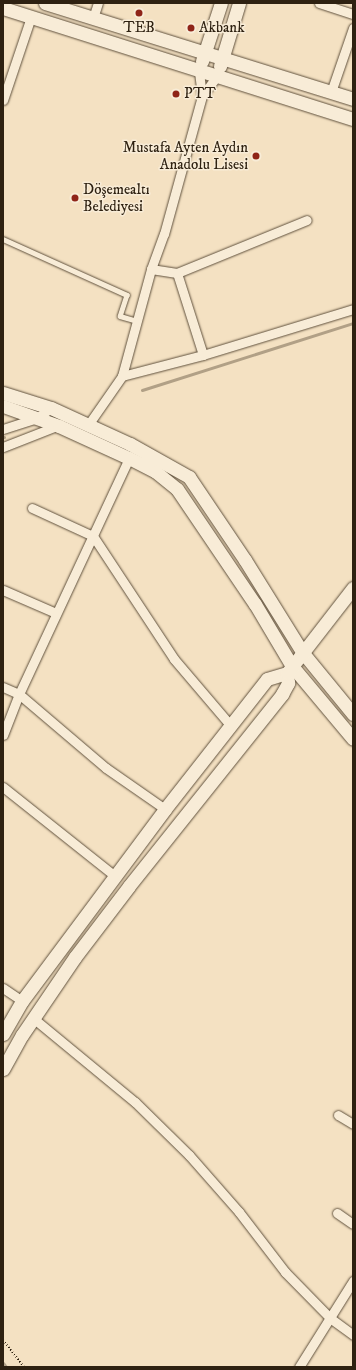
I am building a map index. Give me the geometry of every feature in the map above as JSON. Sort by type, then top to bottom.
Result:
[{"type":"street","points":[[45,3],[353,99]]},
{"type":"street","points":[[93,18],[98,3]]},
{"type":"street","points":[[202,96],[199,70],[221,3]]},
{"type":"street","points":[[83,437],[88,425],[122,376],[151,269],[164,234],[202,96],[217,76],[239,3]]},
{"type":"street","points":[[319,3],[353,14]]},
{"type":"street","points":[[3,8],[353,119]]},
{"type":"street","points":[[3,100],[31,17]]},
{"type":"street","points":[[331,92],[353,28]]},
{"type":"street","points":[[151,269],[177,274],[307,220]]},
{"type":"street","points":[[177,274],[203,355]]},
{"type":"street","points":[[122,376],[203,355],[353,309]]},
{"type":"street","points":[[3,393],[51,408],[72,417],[130,444],[189,477],[245,560],[303,653],[353,714]]},
{"type":"street","points":[[3,406],[59,426],[129,458],[156,472],[177,489],[255,604],[290,670],[353,739]]},
{"type":"street","points":[[3,429],[37,418],[51,408]]},
{"type":"street","points":[[3,448],[59,426],[72,417]]},
{"type":"street","points":[[3,735],[18,694],[129,458]]},
{"type":"street","points":[[32,508],[93,536],[174,659],[231,726]]},
{"type":"street","points":[[3,1070],[33,1018],[75,957],[124,892],[282,694],[288,683],[290,670],[353,588]]},
{"type":"street","points":[[3,590],[56,613]]},
{"type":"street","points":[[3,1034],[22,1001],[165,809],[267,679],[290,670]]},
{"type":"street","points":[[3,687],[18,694],[106,768],[165,809]]},
{"type":"street","points":[[3,787],[115,876]]},
{"type":"street","points":[[3,988],[22,1001]]},
{"type":"street","points":[[33,1018],[135,1102],[189,1155],[239,1212],[285,1272],[330,1318],[353,1335]]},
{"type":"street","points":[[338,1115],[353,1124]]},
{"type":"street","points":[[337,1214],[353,1224]]},
{"type":"street","points":[[299,1367],[353,1281]]},
{"type":"lane","points":[[3,239],[127,295],[120,316],[137,322]]},
{"type":"path","points":[[3,1340],[24,1367]]},
{"type":"waterway","points":[[142,390],[353,323]]},
{"type":"waterway","points":[[3,1363],[6,1367]]},
{"type":"place","name":"TEB","points":[[139,13]]},
{"type":"place","name":"Akbank","points":[[191,28]]},
{"type":"place","name":"PTT","points":[[176,94]]},
{"type":"place","name":"Mustafa Ayten Aydın Anadolu Lisesi","points":[[256,156]]},
{"type":"place","name":"Döşemealtı Belediyesi","points":[[75,198]]}]
